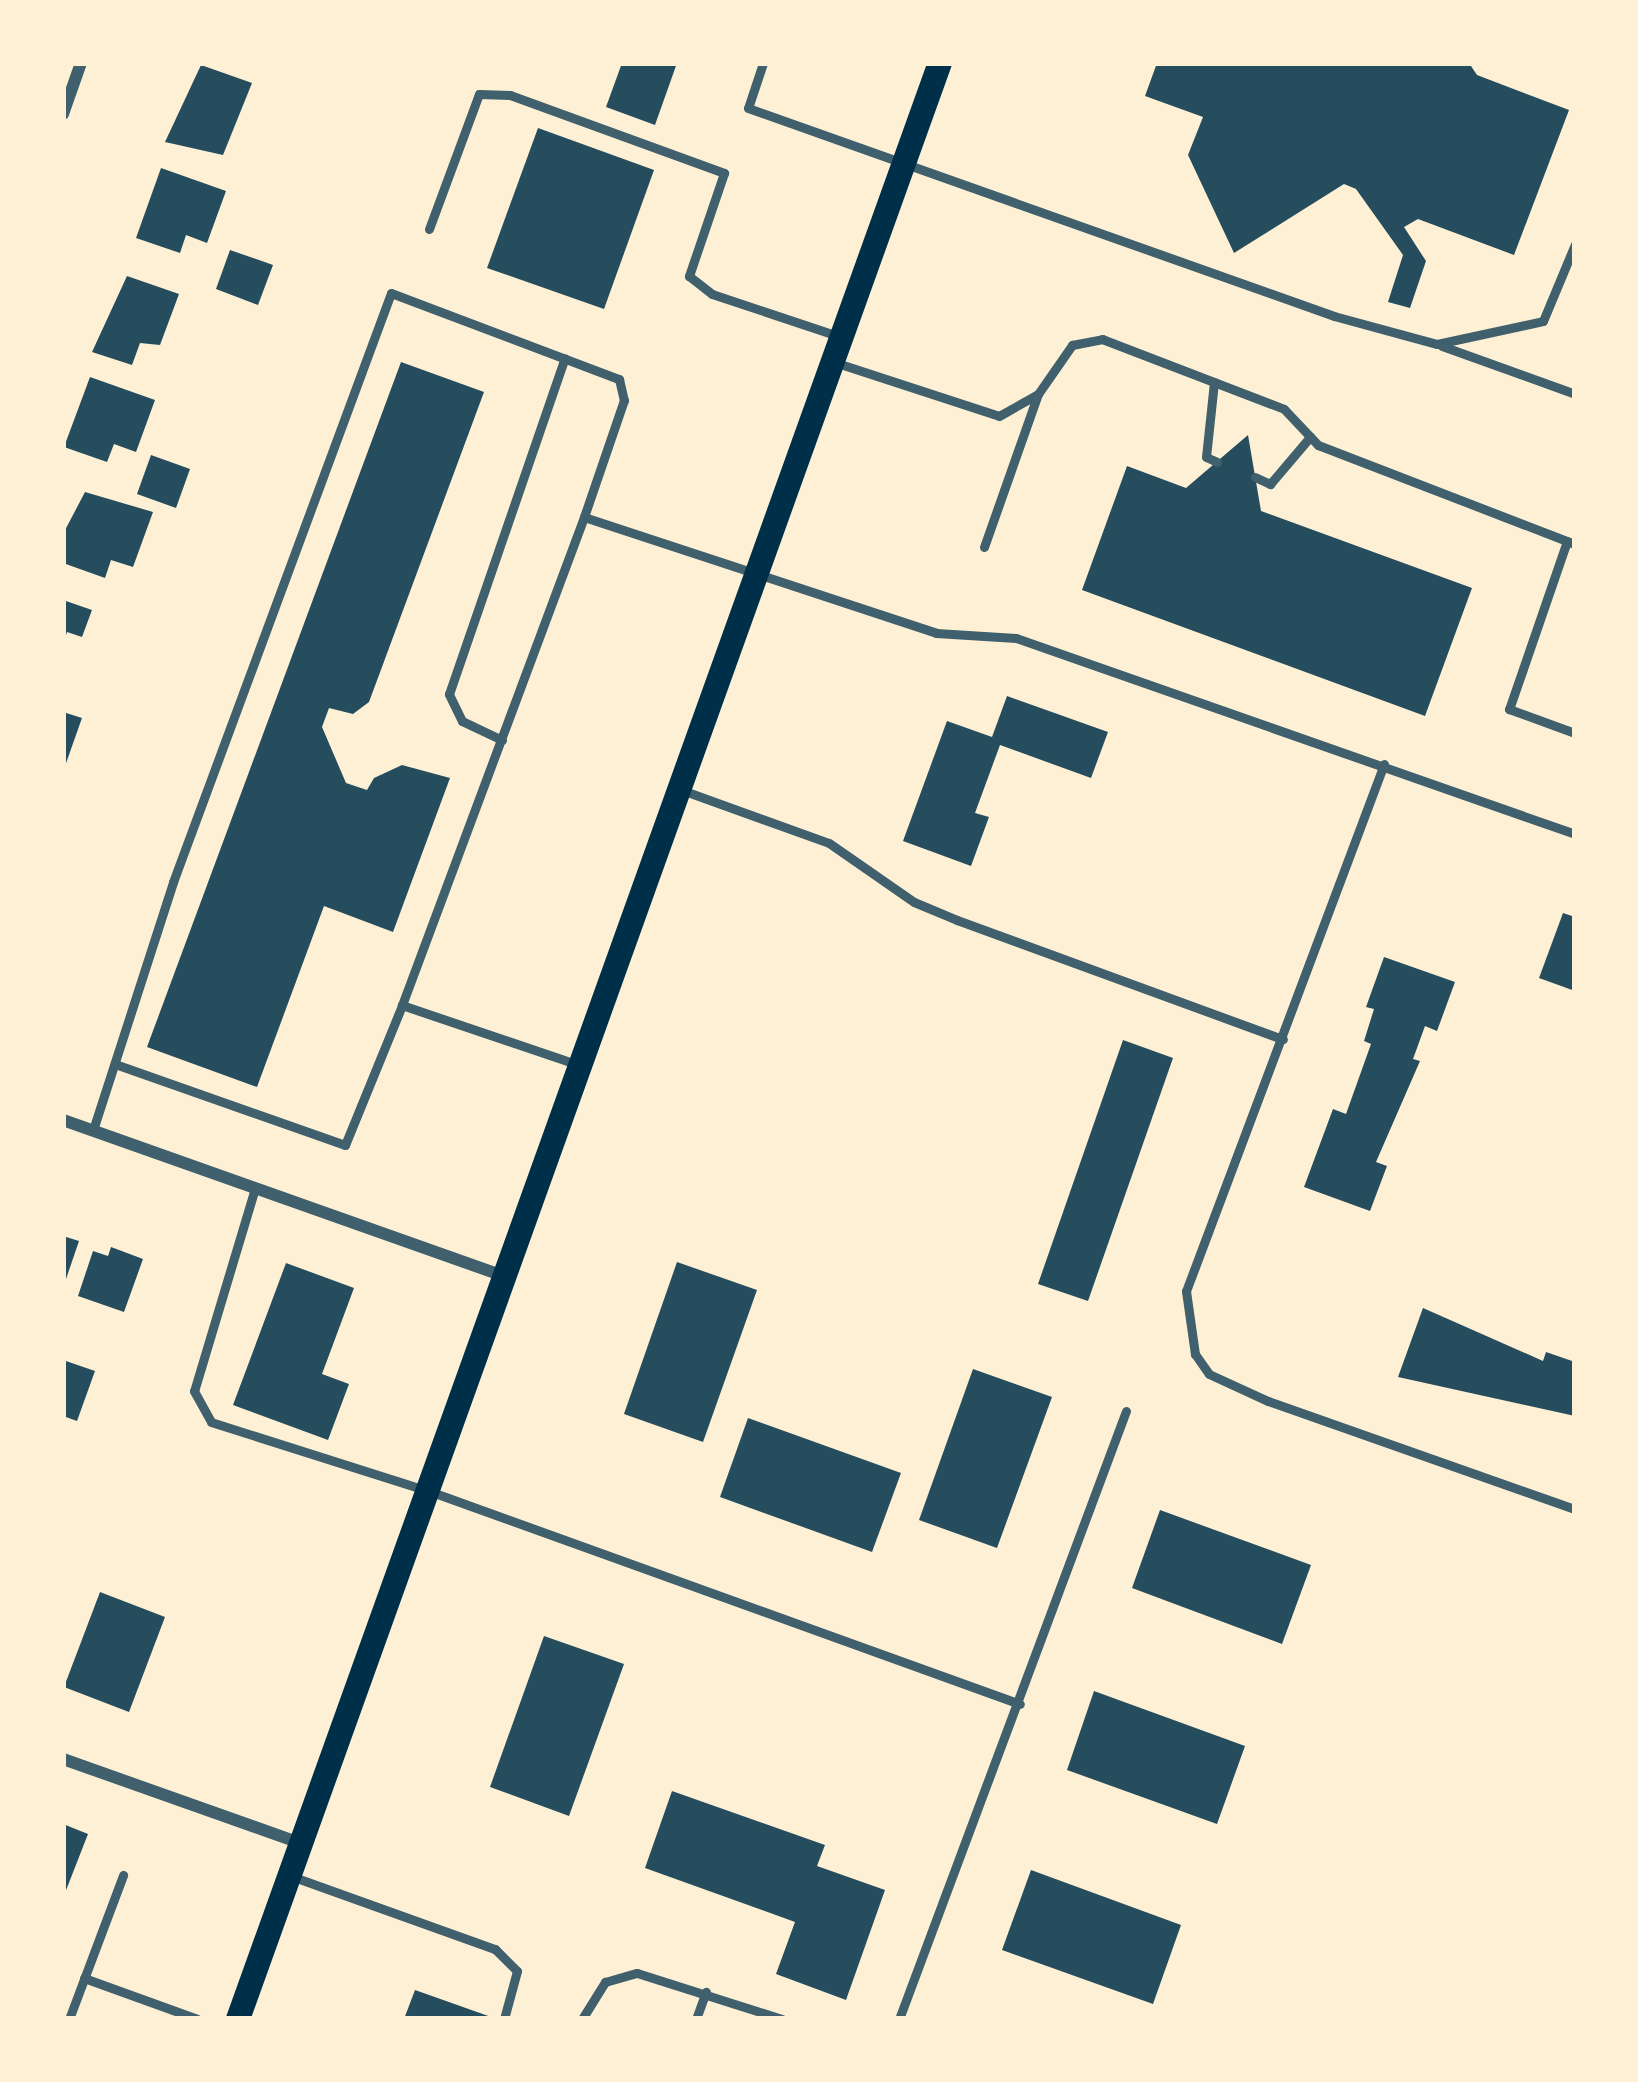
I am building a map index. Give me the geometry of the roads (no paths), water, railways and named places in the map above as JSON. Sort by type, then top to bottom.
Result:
[{"type":"main road","points":[[238,2019],[940,63]]},
{"type":"street","points":[[63,114],[81,63]]},
{"type":"street","points":[[63,1120],[504,1277]]},
{"type":"street","points":[[63,1760],[301,1844]]},
{"type":"lane","points":[[764,63],[748,108],[1334,316],[1437,344],[1575,394]]},
{"type":"lane","points":[[429,229],[479,94],[510,94],[724,173],[689,275],[712,294],[841,337]]},
{"type":"lane","points":[[1437,344],[1543,321],[1575,244]]},
{"type":"lane","points":[[93,1130],[173,882],[391,293],[620,379],[624,400],[584,517],[403,1005],[346,1144],[115,1064]]},
{"type":"lane","points":[[984,547],[1038,394],[1072,346],[1102,339],[1284,409],[1310,437],[1388,475],[1571,543],[1509,709],[1575,733]]},
{"type":"lane","points":[[502,740],[463,721],[449,694],[566,358]]},
{"type":"lane","points":[[832,362],[999,416],[1038,394]]},
{"type":"lane","points":[[1214,382],[1206,457],[1217,462]]},
{"type":"lane","points":[[1255,477],[1270,484],[1310,437]]},
{"type":"lane","points":[[584,517],[935,633],[1016,638],[1575,834]]},
{"type":"lane","points":[[1384,764],[1186,1292],[1195,1354],[1209,1374],[1268,1401],[1575,1509]]},
{"type":"lane","points":[[680,789],[829,843],[914,902],[957,920],[1283,1039]]},
{"type":"lane","points":[[403,1005],[580,1065]]},
{"type":"lane","points":[[255,1188],[194,1391],[211,1422],[429,1491],[1020,1704]]},
{"type":"lane","points":[[898,2019],[1126,1412]]},
{"type":"lane","points":[[69,2019],[123,1875]]},
{"type":"lane","points":[[291,1876],[495,1949],[517,1972],[504,2019]]},
{"type":"lane","points":[[582,2019],[605,1982],[637,1973],[782,2019]]},
{"type":"lane","points":[[84,1978],[197,2019]]},
{"type":"lane","points":[[697,2019],[706,1993]]}]
